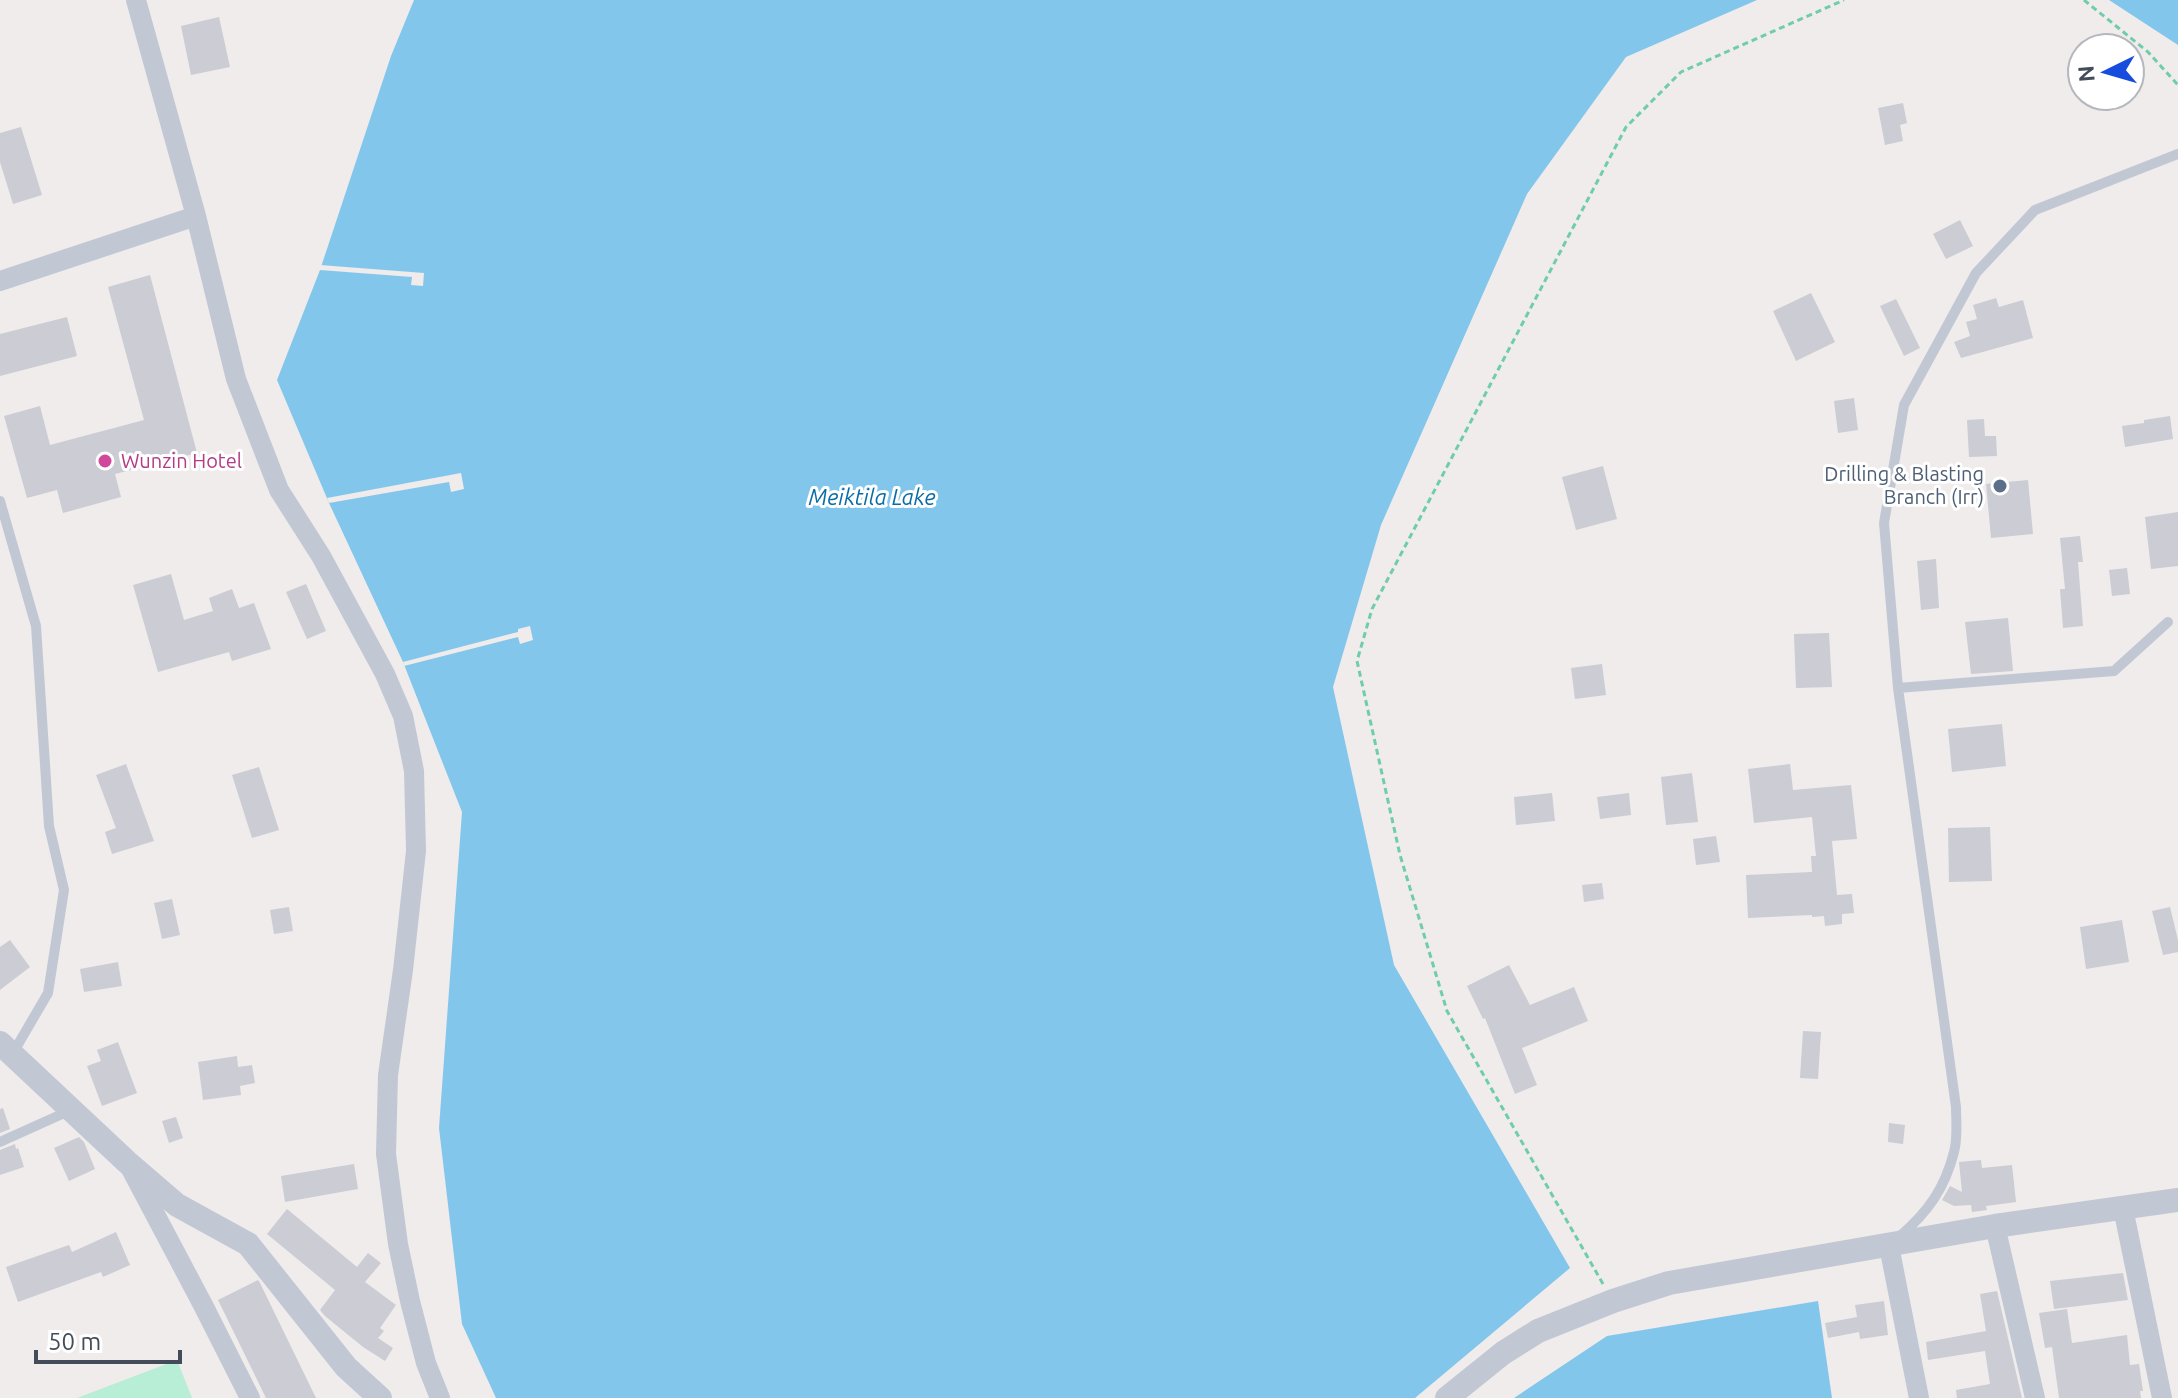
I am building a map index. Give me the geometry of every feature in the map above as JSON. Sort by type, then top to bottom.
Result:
[{"type":"street","points":[[136,0],[196,216],[236,379],[279,490],[321,556],[385,674],[403,716],[414,771],[416,851],[388,1075],[386,1154],[398,1244],[410,1301],[426,1363],[440,1398]]},
{"type":"street","points":[[0,281],[196,216]]},
{"type":"street","points":[[6,1049],[177,1205],[248,1244],[346,1367],[380,1398]]},
{"type":"street","points":[[127,1162],[250,1398]]},
{"type":"street","points":[[1447,1398],[1503,1353],[1538,1331],[1669,1283],[1995,1226],[2178,1200]]},
{"type":"street","points":[[2123,1208],[2162,1398]]},
{"type":"street","points":[[1995,1226],[2035,1398]]},
{"type":"street","points":[[1889,1246],[1919,1398]]},
{"type":"lane","points":[[1889,1246],[1913,1225],[1939,1194],[1955,1150],[1956,1121],[1898,688],[1884,523],[1904,405],[1976,273],[2035,210],[2178,154]]},
{"type":"lane","points":[[0,501],[36,626],[49,826],[64,890],[48,993],[6,1049]]},
{"type":"lane","points":[[1898,688],[2114,671],[2168,622]]},
{"type":"lane","points":[[0,1142],[73,1110]]},
{"type":"path","points":[[1613,1301],[1447,1011],[1400,855],[1357,661],[1372,609],[1626,127],[1681,72],[1844,0]]},
{"type":"path","points":[[2084,0],[2148,52],[2178,85]]},
{"type":"green space","points":[[177,1360],[192,1398],[77,1398]]},
{"type":"water","name":"Meiktila Lake","points":[[414,0],[1757,0],[1626,57],[1527,194],[1381,525],[1333,687],[1394,965],[1570,1268],[1415,1398],[496,1398],[462,1324],[439,1128],[462,812],[403,662],[329,503],[277,380],[320,270],[391,56]]},
{"type":"water","points":[[2109,0],[2178,0],[2178,45]]},
{"type":"water","points":[[1818,1301],[1832,1398],[1514,1398],[1607,1336]]},
{"type":"pier","points":[[320,265],[424,273],[423,286],[411,285],[412,277],[320,270]]},
{"type":"pier","points":[[461,473],[464,489],[451,492],[449,482],[329,503],[327,498]]},
{"type":"pier","points":[[530,626],[533,640],[520,644],[518,637],[404,666],[403,662],[518,632],[518,629]]},
{"type":"building","points":[[219,17],[230,67],[191,75],[181,26]]},
{"type":"building","points":[[1903,103],[1907,123],[1900,125],[1903,141],[1885,145],[1878,108]]},
{"type":"building","points":[[21,127],[42,195],[13,204],[0,162],[0,133]]},
{"type":"building","points":[[1960,220],[1973,246],[1946,259],[1933,234]]},
{"type":"building","points":[[150,275],[197,453],[115,474],[121,497],[63,513],[57,490],[27,498],[4,416],[40,406],[50,445],[144,420],[108,287]]},
{"type":"building","points":[[1811,293],[1835,342],[1796,361],[1773,311]]},
{"type":"building","points":[[1996,298],[1999,307],[2023,300],[2033,338],[1961,358],[1954,342],[1970,336],[1966,322],[1977,319],[1973,305]]},
{"type":"building","points":[[1896,299],[1920,348],[1904,356],[1880,306]]},
{"type":"building","points":[[67,317],[77,356],[0,376],[0,334]]},
{"type":"building","points":[[1854,398],[1858,430],[1838,433],[1834,401]]},
{"type":"building","points":[[2170,416],[2173,439],[2125,447],[2122,426]]},
{"type":"building","points":[[1984,419],[1985,436],[1996,436],[1997,456],[1969,457],[1967,420]]},
{"type":"building","points":[[1603,466],[1617,519],[1576,530],[1562,477]]},
{"type":"building","points":[[2028,480],[2033,534],[1991,538],[1986,484]]},
{"type":"building","points":[[2178,512],[2178,566],[2151,569],[2145,517]]},
{"type":"building","points":[[2080,536],[2083,562],[2078,562],[2083,626],[2063,628],[2060,589],[2065,589],[2060,538]]},
{"type":"building","points":[[1936,559],[1939,608],[1921,610],[1917,561]]},
{"type":"building","points":[[2127,568],[2130,594],[2112,596],[2109,570]]},
{"type":"building","points":[[171,574],[184,620],[213,611],[209,598],[232,589],[239,608],[254,603],[271,649],[232,661],[229,652],[158,672],[133,585]]},
{"type":"building","points":[[306,584],[326,631],[307,639],[286,592]]},
{"type":"building","points":[[2008,618],[2013,671],[1971,674],[1965,622]]},
{"type":"building","points":[[1829,633],[1832,687],[1796,688],[1794,634]]},
{"type":"building","points":[[1602,664],[1606,695],[1575,699],[1571,668]]},
{"type":"building","points":[[2002,724],[2006,766],[1952,772],[1948,729]]},
{"type":"building","points":[[126,764],[154,841],[112,854],[105,832],[116,828],[96,775]]},
{"type":"building","points":[[1790,764],[1793,790],[1851,785],[1857,839],[1832,841],[1837,895],[1852,894],[1854,913],[1842,914],[1842,924],[1825,926],[1824,916],[1812,915],[1748,918],[1746,875],[1812,872],[1811,856],[1816,856],[1812,817],[1754,823],[1748,769]]},
{"type":"building","points":[[259,767],[279,830],[252,838],[232,775]]},
{"type":"building","points":[[1692,773],[1698,822],[1666,825],[1661,777]]},
{"type":"building","points":[[1552,793],[1555,821],[1516,825],[1514,797]]},
{"type":"building","points":[[1629,793],[1631,815],[1600,819],[1597,797]]},
{"type":"building","points":[[1990,827],[1992,881],[1949,882],[1948,828]]},
{"type":"building","points":[[1716,836],[1720,862],[1696,865],[1693,839]]},
{"type":"building","points":[[1602,883],[1604,899],[1584,902],[1582,885]]},
{"type":"building","points":[[172,899],[180,935],[162,939],[154,903]]},
{"type":"building","points":[[289,907],[293,931],[274,934],[270,910]]},
{"type":"building","points":[[2170,907],[2178,952],[2163,955],[2152,911]]},
{"type":"building","points":[[2122,920],[2129,962],[2086,969],[2080,927]]},
{"type":"building","points":[[10,940],[30,967],[0,990],[0,947]]},
{"type":"building","points":[[118,962],[122,986],[84,992],[80,969]]},
{"type":"building","points":[[1509,965],[1530,1005],[1574,987],[1588,1021],[1522,1048],[1537,1085],[1515,1094],[1485,1018],[1467,986]]},
{"type":"building","points":[[1803,1031],[1821,1032],[1818,1079],[1800,1078]]},
{"type":"building","points":[[118,1042],[137,1093],[102,1106],[87,1066],[101,1061],[97,1050]]},
{"type":"building","points":[[237,1056],[238,1067],[252,1065],[255,1083],[240,1086],[241,1095],[203,1100],[198,1062]]},
{"type":"building","points":[[3,1108],[10,1129],[0,1133],[0,1109]]},
{"type":"building","points":[[176,1117],[183,1138],[169,1143],[162,1121]]},
{"type":"building","points":[[1889,1123],[1905,1125],[1903,1144],[1888,1142]]},
{"type":"building","points":[[79,1137],[95,1169],[69,1181],[54,1148]]},
{"type":"building","points":[[15,1144],[24,1167],[0,1175],[0,1150]]},
{"type":"building","points":[[1981,1160],[1982,1168],[2012,1165],[2016,1202],[1986,1206],[1987,1210],[1972,1212],[1971,1205],[1954,1206],[1942,1200],[1950,1186],[1962,1192],[1959,1162]]},
{"type":"building","points":[[354,1164],[358,1189],[285,1202],[281,1176]]},
{"type":"building","points":[[287,1209],[357,1267],[368,1253],[381,1263],[365,1282],[396,1305],[380,1328],[384,1331],[378,1338],[393,1348],[385,1361],[325,1316],[320,1310],[335,1290],[267,1234]]},
{"type":"building","points":[[116,1232],[130,1265],[103,1277],[101,1272],[18,1302],[6,1267],[69,1245],[72,1252]]},
{"type":"building","points":[[2123,1273],[2128,1300],[2054,1309],[2050,1281]]},
{"type":"building","points":[[258,1280],[316,1398],[266,1398],[218,1300]]},
{"type":"building","points":[[1997,1291],[2022,1398],[1957,1398],[1956,1390],[1990,1384],[1985,1351],[1928,1360],[1926,1342],[1986,1331],[1980,1294]]},
{"type":"building","points":[[1884,1301],[1888,1335],[1860,1339],[1859,1332],[1828,1338],[1825,1323],[1857,1317],[1855,1305]]},
{"type":"building","points":[[2067,1309],[2072,1343],[2127,1335],[2130,1365],[2139,1364],[2143,1391],[2140,1391],[2141,1398],[2059,1398],[2052,1347],[2045,1348],[2039,1313]]},
{"type":"place","name":"Wunzin Hotel","points":[[105,461]]},
{"type":"place","name":"Drilling & Blasting Branch (Irr)","points":[[2000,486]]}]
